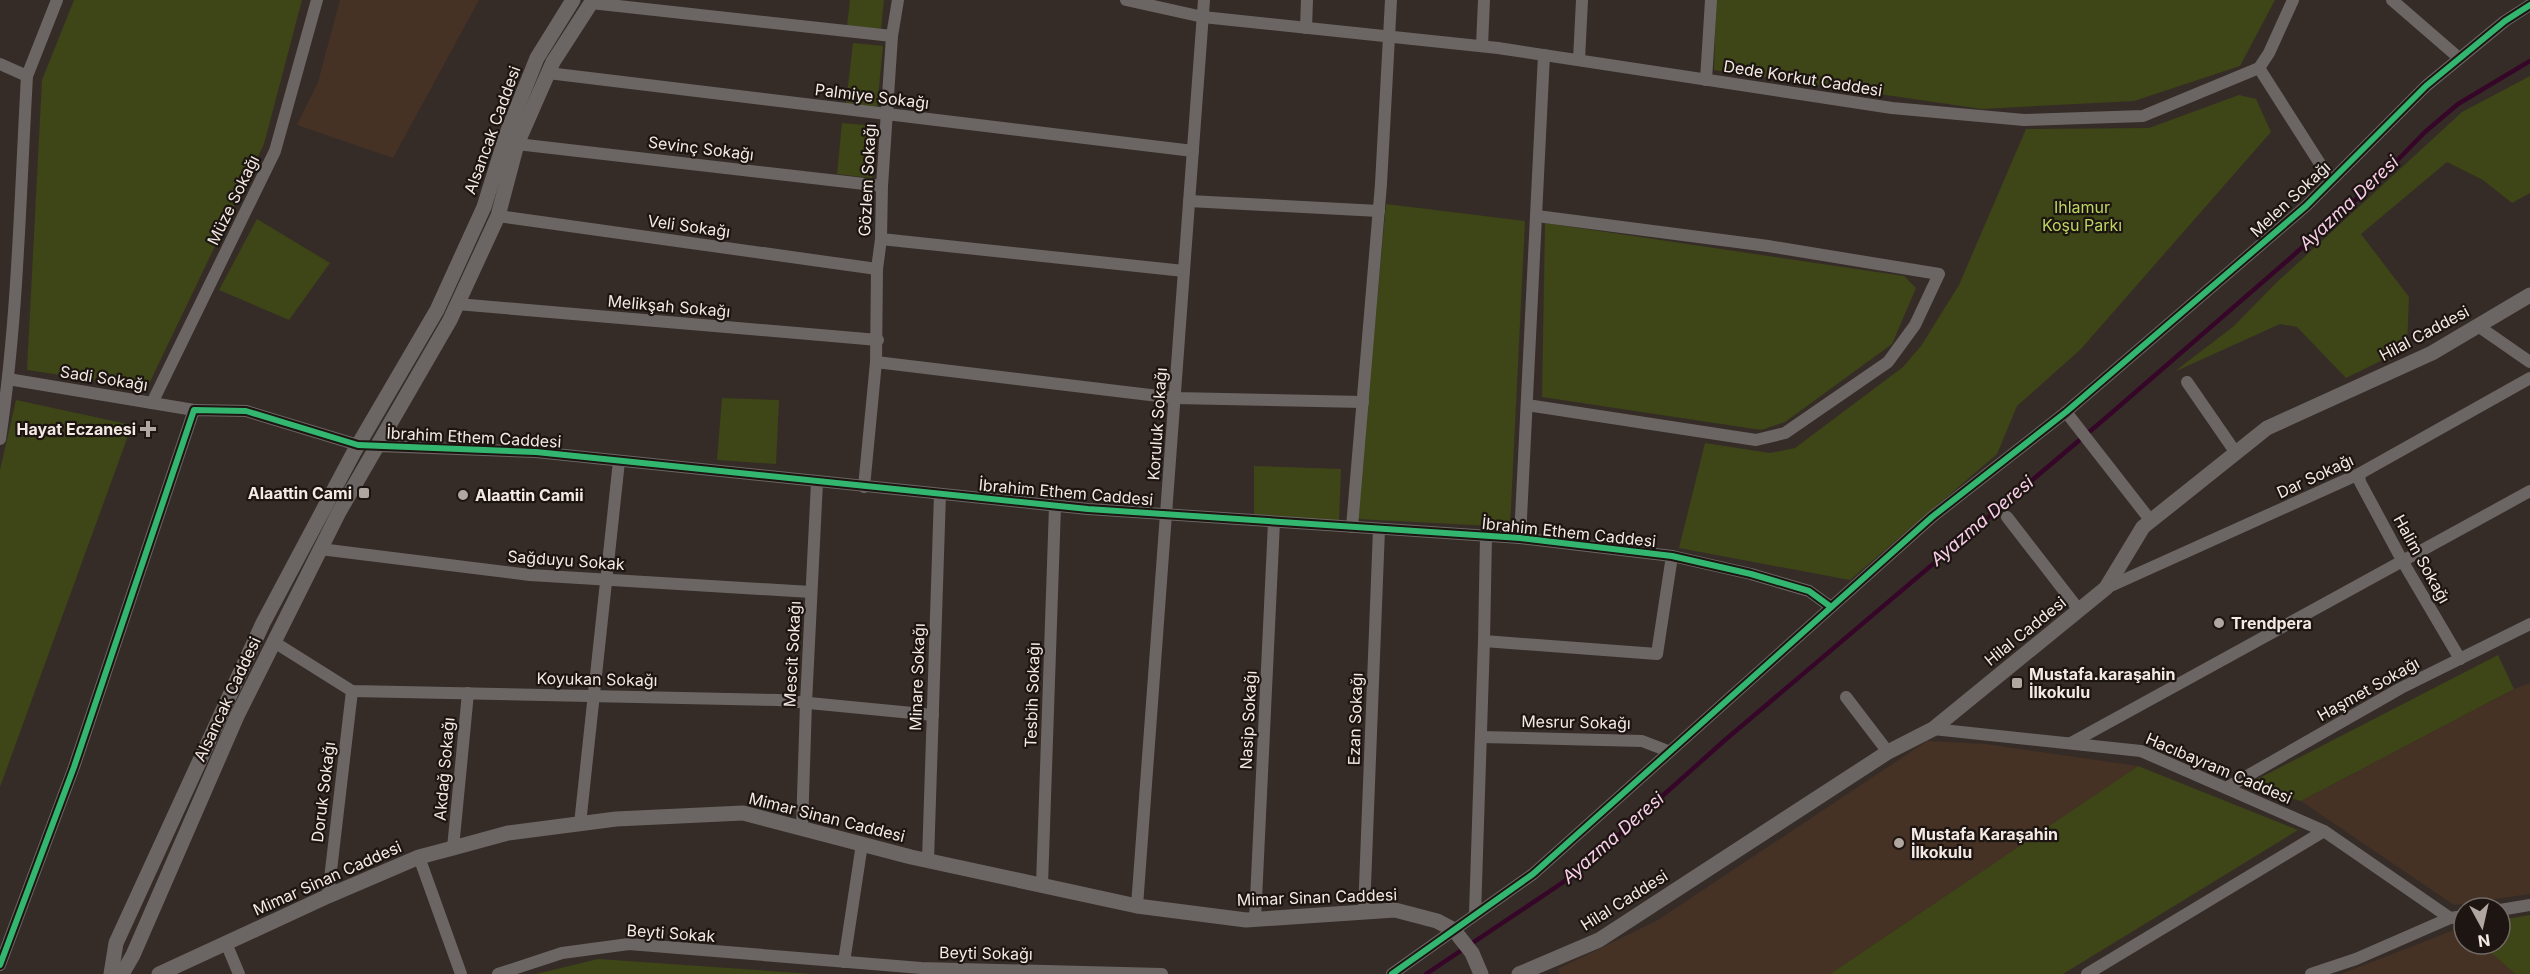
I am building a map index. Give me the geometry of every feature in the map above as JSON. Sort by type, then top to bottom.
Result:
[{"type":"street","points":[[0,439],[13,313],[27,76],[57,0]]},
{"type":"street","name":"Müze Sokağı","points":[[152,403],[275,151],[317,0]]},
{"type":"street","name":"Alsancak Caddesi","points":[[111,974],[117,943],[263,623],[358,445],[437,310],[482,211],[507,133],[537,58],[573,0]]},
{"type":"street","name":"Gözlem Sokağı","points":[[864,487],[878,340],[877,269],[881,239],[882,186],[892,36],[898,0]]},
{"type":"street","name":"Dede Korkut Caddesi","points":[[1126,0],[1203,17],[1482,46],[1892,108],[2024,120],[2143,116],[2259,68]]},
{"type":"street","name":"Koruluk Sokağı","points":[[1137,906],[1204,0]]},
{"type":"street","points":[[1306,28],[1308,0]]},
{"type":"street","points":[[1352,527],[1379,211],[1391,0]]},
{"type":"street","points":[[1482,46],[1484,0]]},
{"type":"street","points":[[1579,60],[1582,0]]},
{"type":"street","points":[[1706,80],[1710,0]]},
{"type":"street","points":[[2293,0],[2269,53],[2259,68],[2331,181]]},
{"type":"street","points":[[2392,0],[2459,58]]},
{"type":"street","points":[[592,2],[892,36]]},
{"type":"street","name":"Alsancak Caddesi","points":[[122,974],[134,955],[237,716],[320,549],[457,304],[498,216],[517,144],[548,73],[592,2]]},
{"type":"street","name":"Melen Sokağı","points":[[1457,934],[1475,914],[1533,874],[1932,517],[2066,412],[2306,206],[2426,86],[2505,21],[2530,4]]},
{"type":"street","points":[[1520,538],[1544,55]]},
{"type":"street","points":[[0,64],[27,76]]},
{"type":"street","name":"Palmiye Sokağı","points":[[548,73],[1193,151]]},
{"type":"street","name":"Sevinç Sokağı","points":[[517,144],[882,186]]},
{"type":"street","points":[[1189,201],[1379,211]]},
{"type":"street","name":"Alsancak Caddesi","points":[[482,211],[498,216]]},
{"type":"street","name":"Veli Sokağı","points":[[498,216],[877,269]]},
{"type":"street","points":[[1527,405],[1756,440],[1785,433],[1888,362],[1915,325],[1938,274],[1768,246],[1537,216]]},
{"type":"street","points":[[881,239],[1184,271]]},
{"type":"street","name":"Hilal Caddesi","points":[[1519,974],[1599,940],[1888,752],[1933,729],[2106,588],[2143,527],[2267,428],[2432,352],[2530,295]]},
{"type":"street","name":"Melikşah Sokağı","points":[[457,304],[878,340]]},
{"type":"street","points":[[0,312],[13,313]]},
{"type":"street","points":[[2478,326],[2530,362]]},
{"type":"street","points":[[876,362],[1175,398],[1363,402]]},
{"type":"street","name":"Dar Sokağı","points":[[2106,588],[2359,474],[2530,378]]},
{"type":"street","name":"Sadi Sokağı","points":[[8,379],[194,410],[246,411],[358,445]]},
{"type":"street","points":[[2187,382],[2236,453]]},
{"type":"street","points":[[0,965],[74,767],[194,410]]},
{"type":"street","points":[[2066,412],[2151,520]]},
{"type":"street","points":[[358,445],[378,446]]},
{"type":"street","name":"İbrahim Ethem Caddesi","points":[[378,446],[536,452],[1055,506],[1520,538],[1671,556],[1751,574],[1809,591],[1831,607]]},
{"type":"street","points":[[580,824],[619,461]]},
{"type":"street","name":"Halim Sokağı","points":[[2359,474],[2360,482],[2403,562],[2460,659]]},
{"type":"street","name":"Mescit Sokağı","points":[[802,828],[817,482]]},
{"type":"street","points":[[2071,743],[2530,491]]},
{"type":"street","name":"Minare Sokağı","points":[[928,860],[940,494]]},
{"type":"street","name":"Tesbih Sokağı","points":[[1042,885],[1055,506]]},
{"type":"street","points":[[2007,517],[2079,610]]},
{"type":"street","name":"Nasip Sokağı","points":[[1255,920],[1274,522]]},
{"type":"street","name":"Ezan Sokağı","points":[[1364,911],[1379,529]]},
{"type":"street","points":[[1475,914],[1486,536]]},
{"type":"street","name":"Sağduyu Sokak","points":[[320,549],[530,575],[812,592]]},
{"type":"street","points":[[1484,641],[1657,654],[1671,556]]},
{"type":"street","name":"Haşmet Sokağı","points":[[2226,788],[2401,688],[2530,624]]},
{"type":"street","points":[[274,642],[352,691]]},
{"type":"street","name":"Koyukan Sokağı","points":[[352,691],[594,695],[806,703],[933,715]]},
{"type":"street","name":"Doruk Sokağı","points":[[327,896],[352,691]]},
{"type":"street","name":"Akdağ Sokağı","points":[[453,848],[468,693]]},
{"type":"street","points":[[1846,697],[1888,752]]},
{"type":"street","name":"Hacıbayram Caddesi","points":[[1933,729],[2141,751],[2324,831],[2450,918]]},
{"type":"street","name":"Mesrur Sokağı","points":[[1480,737],[1642,741],[1668,751]]},
{"type":"street","name":"Mimar Sinan Caddesi","points":[[159,974],[327,896],[419,857],[508,833],[616,819],[743,813],[928,860],[1137,906],[1245,920],[1395,910],[1437,921],[1457,934],[1472,953],[1481,974]]},
{"type":"street","points":[[2087,974],[2324,831]]},
{"type":"street","points":[[844,962],[862,844]]},
{"type":"street","points":[[419,857],[461,974]]},
{"type":"street","points":[[2512,908],[2530,905]]},
{"type":"street","points":[[2312,974],[2356,959],[2450,918]]},
{"type":"street","points":[[1392,974],[1457,934]]},
{"type":"street","points":[[226,943],[239,974]]},
{"type":"street","name":"Beyti Sokak","points":[[498,974],[562,953],[629,944],[810,960]]},
{"type":"street","name":"Beyti Sokağı","points":[[810,960],[921,968],[1162,974]]},
{"type":"shaded area","points":[[340,0],[479,0],[393,158],[297,125],[318,82]]},
{"type":"shaded area","points":[[2530,683],[2530,894],[2512,897],[2452,896],[2452,904],[2301,801],[2514,689]]},
{"type":"shaded area","name":"Mustafa Karaşahin İlkokulu","points":[[1927,741],[1986,744],[2138,766],[1830,974],[1560,974],[1558,969],[1658,920]]},
{"type":"shaded area","points":[[2452,931],[2452,956],[2495,956],[2515,974],[2341,974]]},
{"type":"green space","points":[[74,0],[302,0],[264,144],[147,388],[27,370],[42,80]]},
{"type":"green space","points":[[850,0],[884,0],[881,29],[847,26]]},
{"type":"green space","points":[[1705,0],[2275,0],[2240,66],[2134,101],[1982,109],[1714,70],[1716,2]]},
{"type":"green space","points":[[853,43],[883,46],[877,107],[846,103]]},
{"type":"green space","points":[[2530,76],[2530,193],[2512,203],[2483,180],[2447,162],[2361,234],[2409,297],[2407,348],[2346,378],[2297,327],[2280,324],[2174,372],[2234,326],[2275,284],[2462,112]]},
{"type":"green space","name":"Ihlamur Koşu Parkı","points":[[2239,95],[2256,99],[2271,132],[2080,350],[2017,406],[1997,454],[1850,580],[1679,548],[1705,443],[1770,453],[1795,448],[1903,367],[1921,346],[1959,285],[2026,129],[2149,128]]},
{"type":"green space","points":[[842,123],[877,126],[872,178],[837,174]]},
{"type":"green space","points":[[1386,204],[1525,221],[1510,527],[1357,519]]},
{"type":"green space","points":[[257,219],[330,263],[289,320],[219,290]]},
{"type":"green space","points":[[1545,223],[1904,276],[1916,288],[1892,344],[1785,422],[1761,430],[1542,397]]},
{"type":"green space","points":[[722,398],[779,400],[776,464],[717,460]]},
{"type":"green space","points":[[16,400],[132,425],[0,787],[0,470]]},
{"type":"green space","points":[[1254,466],[1341,469],[1339,522],[1254,518]]},
{"type":"green space","points":[[2498,655],[2514,689],[2301,801],[2246,785]]},
{"type":"green space","points":[[2138,766],[2298,830],[2063,974],[1830,974]]},
{"type":"green space","points":[[2530,915],[2530,974],[2515,974],[2495,956],[2512,956],[2512,918]]},
{"type":"green space","points":[[598,959],[813,974],[536,974]]},
{"type":"waterway","name":"Ayazma Deresi","points":[[1426,974],[1562,883],[1725,740],[2108,416],[2287,261],[2380,178],[2425,132],[2458,104],[2530,61]]},
{"type":"cycle path","points":[[1392,974],[1533,874],[1932,517],[2066,412],[2306,206],[2426,86],[2505,21],[2530,5]]},
{"type":"cycle path","points":[[0,965],[74,767],[194,410],[246,411],[358,445],[536,452],[1088,509],[1520,538],[1672,556],[1751,574],[1809,591],[1831,607]]},
{"type":"place","name":"Hayat Eczanesi","points":[[148,429]]},
{"type":"place","name":"Alaattin Cami","points":[[364,493]]},
{"type":"place","name":"Alaattin Camii","points":[[463,495]]},
{"type":"place","name":"Trendpera","points":[[2219,623]]},
{"type":"place","name":"Mustafa.karaşahin İlkokulu","points":[[2017,683]]},
{"type":"place","name":"Mustafa Karaşahin İlkokulu","points":[[1899,843]]}]
